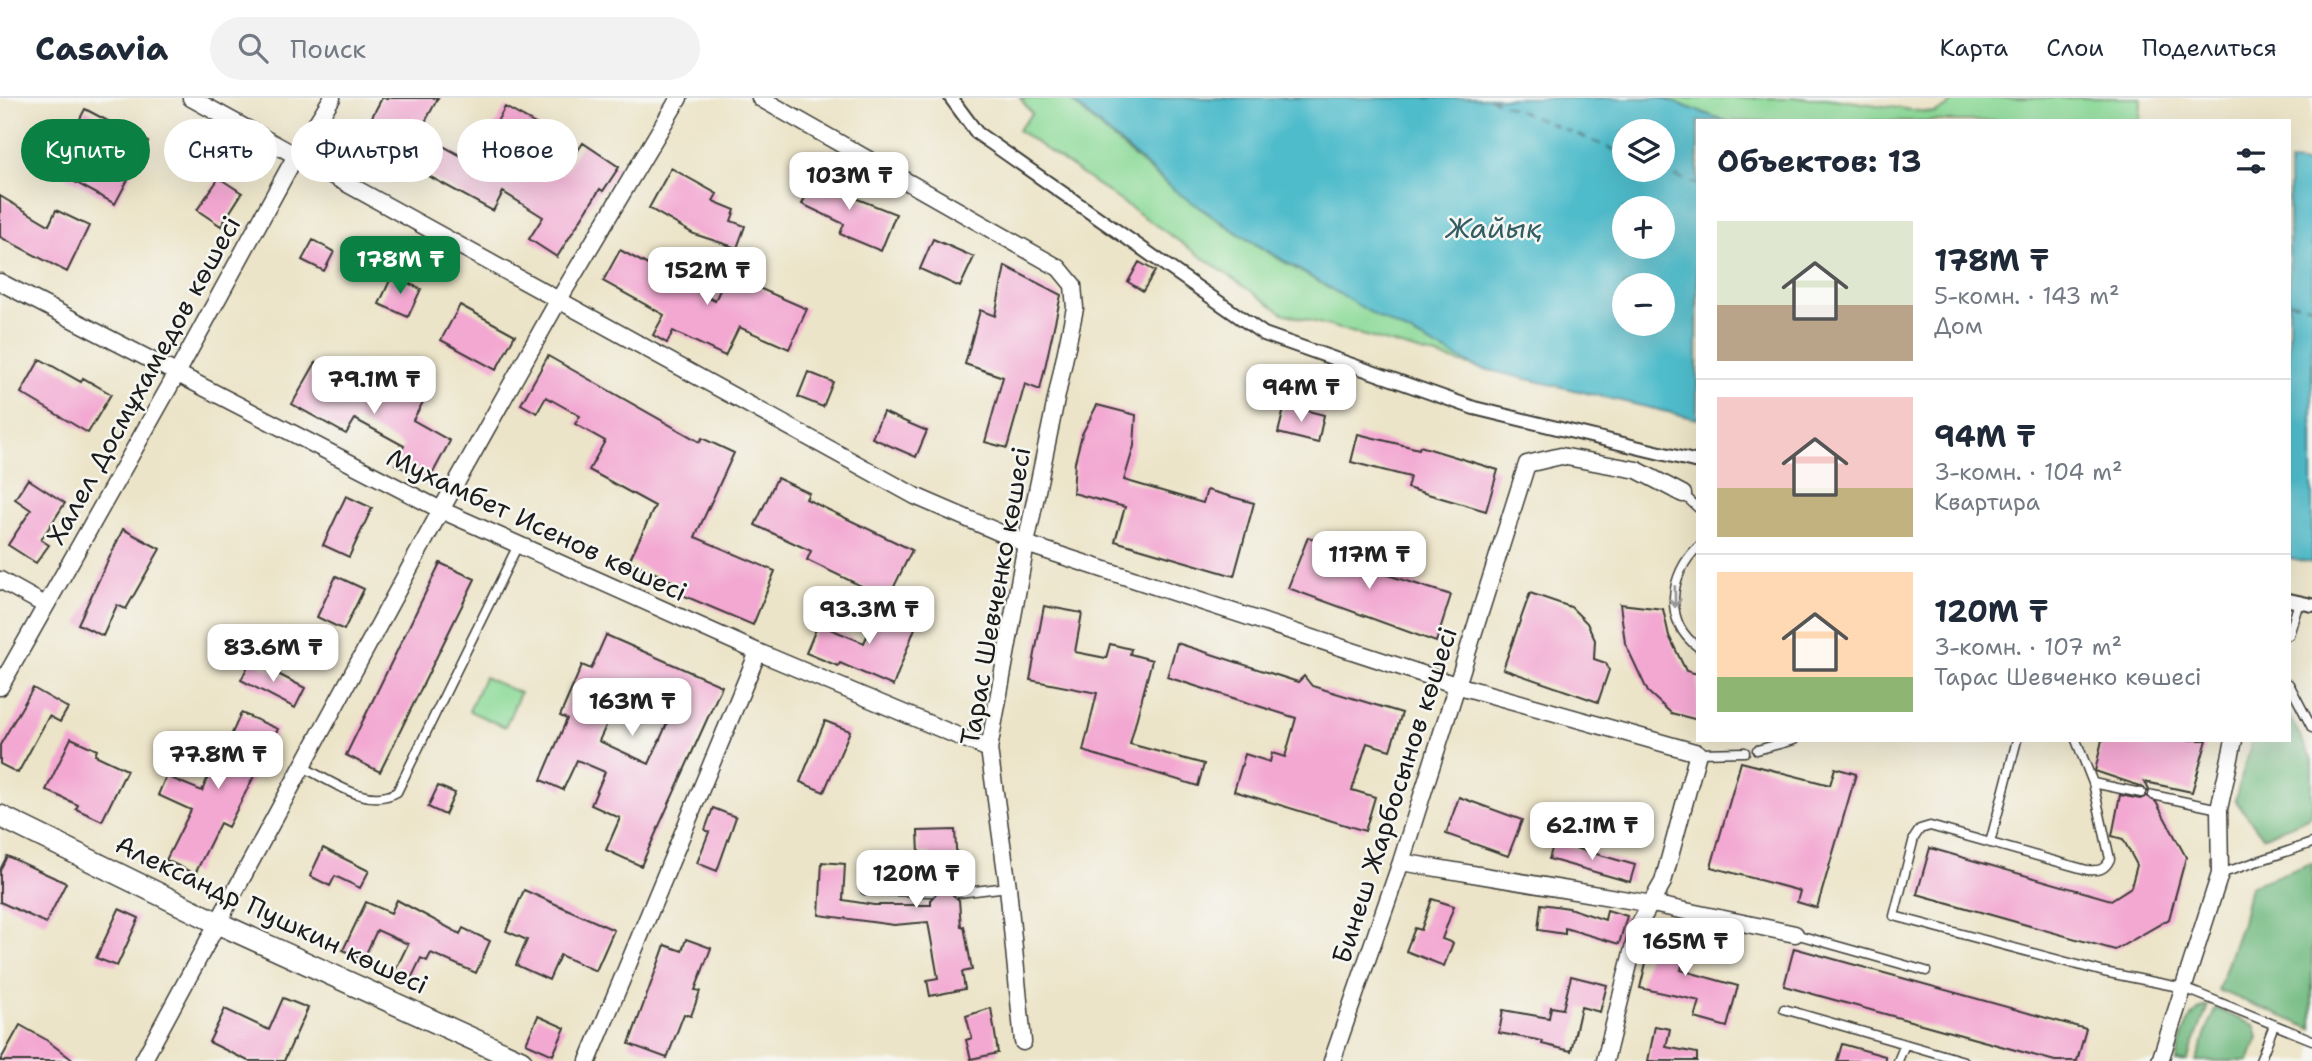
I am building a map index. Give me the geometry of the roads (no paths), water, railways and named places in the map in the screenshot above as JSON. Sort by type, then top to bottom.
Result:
[{"type":"street","points":[[191,98],[291,155]]},
{"type":"street","name":"Халел Досмұхамедов көшесі","points":[[319,119],[332,98]]},
{"type":"street","points":[[144,1061],[441,510],[558,301],[680,98]]},
{"type":"street","name":"Тарас Шевченко көшесі","points":[[760,98],[1059,268],[1073,285],[1075,308],[1026,544],[989,749],[1023,1042]]},
{"type":"street","points":[[951,98],[976,133],[1264,334],[1474,408],[1696,462]]},
{"type":"street","name":"Халел Досмұхамедов көшесі","points":[[0,687],[291,164]]},
{"type":"street","points":[[341,182],[915,496],[1026,544],[1456,685],[1698,753],[1663,882],[1639,924],[1605,1061]]},
{"type":"street","name":"Мухамбет Исенов көшесі","points":[[0,282],[441,510],[758,652],[989,749]]},
{"type":"street","name":"Бинеш Жарбосынов көшесі","points":[[1332,1061],[1401,862],[1527,464],[1561,456],[1637,470],[1683,494]]},
{"type":"street","points":[[0,580],[45,605]]},
{"type":"street","points":[[589,1061],[758,652]]},
{"type":"street","points":[[2160,1061],[2220,874],[2220,810],[2234,742]]},
{"type":"street","name":"Александр Пушкин көшесі","points":[[0,816],[220,924],[521,1061]]},
{"type":"street","points":[[1401,862],[1652,904],[1795,934]]},
{"type":"lane","points":[[1683,494],[1696,506]]},
{"type":"lane","points":[[303,767],[367,798],[384,799],[397,792],[518,545]]},
{"type":"lane","points":[[1696,549],[1685,559],[1675,580],[1673,603],[1680,626],[1696,646]]},
{"type":"lane","points":[[2291,629],[2300,602]]},
{"type":"lane","points":[[2291,688],[2312,728]]},
{"type":"lane","points":[[1757,750],[1787,742]]},
{"type":"lane","points":[[1990,843],[2016,742]]},
{"type":"lane","points":[[2077,742],[2093,783],[2110,859],[2107,866],[2099,871],[1930,826],[1920,829],[1914,838],[1894,916],[2104,972],[2184,988],[2312,1040]]},
{"type":"lane","points":[[1698,753],[1745,752]]},
{"type":"lane","points":[[2093,783],[2141,793]]},
{"type":"lane","points":[[2153,795],[2220,810]]},
{"type":"lane","points":[[2220,874],[2312,843]]},
{"type":"lane","points":[[958,893],[1007,887]]},
{"type":"lane","points":[[865,890],[931,892]]},
{"type":"lane","points":[[1795,934],[1926,971]]},
{"type":"lane","points":[[1784,1009],[1964,1061]]},
{"type":"lane","points":[[2260,1061],[2274,1025]]},
{"type":"lane","points":[[1898,1061],[1905,1044]]},
{"type":"water","name":"Жайық","points":[[1068,98],[1662,98],[1720,119],[1696,119],[1696,419],[1476,367],[1378,317],[1241,235],[1177,192]]},
{"type":"water","points":[[2291,162],[2312,164],[2312,563],[2291,558]]}]
